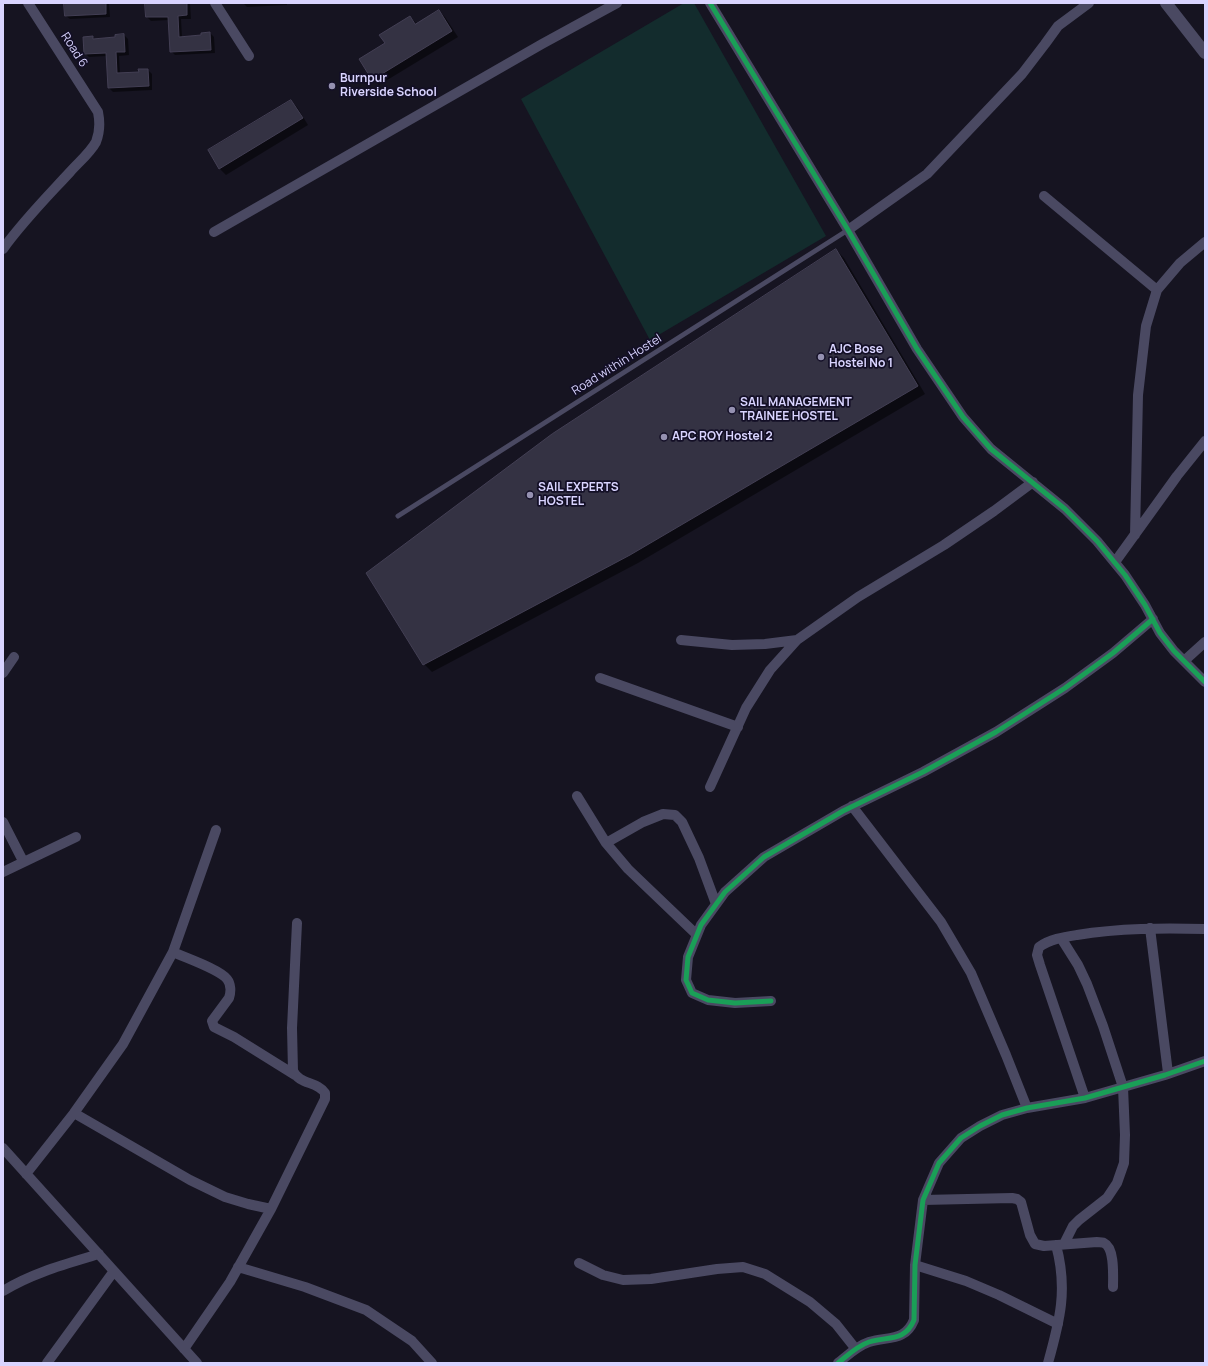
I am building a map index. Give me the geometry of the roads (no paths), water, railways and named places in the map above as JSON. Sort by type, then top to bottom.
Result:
[{"type":"street","name":"Road 6","points":[[3,249],[95,143],[99,132],[100,121],[98,112],[28,3]]},
{"type":"street","points":[[215,3],[249,56]]},
{"type":"street","points":[[214,232],[542,44],[618,3]]},
{"type":"street","points":[[710,3],[848,230],[917,349],[963,417],[991,449],[1066,508],[1115,562],[1129,581],[1160,633],[1174,651],[1205,682]]},
{"type":"street","points":[[848,230],[927,174],[1022,74],[1058,26],[1089,3]]},
{"type":"street","points":[[1166,3],[1205,53]]},
{"type":"street","points":[[1044,196],[1157,290]]},
{"type":"street","points":[[1135,535],[1138,395],[1146,326],[1157,290],[1180,262],[1205,242]]},
{"type":"street","points":[[1115,562],[1177,476],[1205,441]]},
{"type":"street","points":[[710,787],[746,708],[770,670],[797,640],[858,598],[994,511],[1033,482]]},
{"type":"street","points":[[771,1001],[735,1003],[708,1000],[692,993],[686,980],[688,957],[701,925],[725,892],[764,857],[852,806],[923,772],[996,732],[1065,688],[1113,653],[1153,619]]},
{"type":"street","points":[[681,640],[732,645],[765,644],[797,640]]},
{"type":"street","points":[[1184,661],[1205,642]]},
{"type":"street","points":[[3,673],[14,657]]},
{"type":"street","points":[[600,678],[738,727]]},
{"type":"street","points":[[577,796],[606,844],[628,869],[697,935]]},
{"type":"street","points":[[852,806],[941,922],[970,973],[1001,1042],[1027,1108]]},
{"type":"street","points":[[606,844],[643,822],[663,814],[675,815],[682,822],[699,858],[716,904]]},
{"type":"street","points":[[3,822],[23,862]]},
{"type":"street","points":[[26,1174],[74,1113],[123,1044],[173,952],[216,830]]},
{"type":"street","points":[[3,872],[76,837]]},
{"type":"street","points":[[295,1075],[293,1071],[292,1028],[297,923]]},
{"type":"street","points":[[1085,1098],[1037,955],[1039,947],[1061,938],[1104,930],[1150,928],[1205,929]]},
{"type":"street","points":[[1150,928],[1168,1073]]},
{"type":"street","points":[[1048,1363],[1058,1324],[1063,1287],[1060,1244],[1073,1226],[1107,1198],[1118,1183],[1124,1163],[1125,1135],[1123,1087],[1103,1026],[1087,984],[1061,938]]},
{"type":"street","points":[[173,952],[207,966],[228,980],[230,994],[229,998],[212,1021],[214,1027],[234,1037],[301,1080],[323,1089],[325,1093],[324,1099],[271,1209],[230,1282],[184,1349]]},
{"type":"street","points":[[838,1363],[855,1348],[869,1342],[906,1333],[911,1328],[914,1320],[914,1265],[923,1200],[939,1163],[961,1138],[1002,1115],[1027,1108],[1085,1098],[1205,1061]]},
{"type":"street","points":[[74,1113],[190,1180],[225,1197],[271,1209]]},
{"type":"street","points":[[3,1148],[195,1362]]},
{"type":"street","points":[[923,1200],[1017,1199],[1021,1202],[1032,1240],[1039,1245],[1097,1242],[1104,1243],[1108,1246],[1111,1253],[1113,1267],[1113,1287]]},
{"type":"street","points":[[3,1291],[14,1284],[53,1268],[99,1254]]},
{"type":"street","points":[[579,1263],[603,1275],[623,1280],[651,1279],[717,1269],[744,1267],[765,1274],[810,1302],[836,1324],[855,1348]]},
{"type":"street","points":[[914,1265],[966,1281],[999,1295],[1058,1324]]},
{"type":"street","points":[[238,1267],[305,1287],[366,1310],[412,1341],[432,1363]]},
{"type":"street","points":[[52,1361],[114,1271]]},
{"type":"lane","name":"Road within Hostel","points":[[398,516],[848,230]]},
{"type":"place","name":"Burnpur Riverside School","points":[[332,86]]},
{"type":"place","name":"AJC Bose Hostel No 1","points":[[821,357]]},
{"type":"place","name":"SAIL MANAGEMENT TRAINEE HOSTEL","points":[[732,410]]},
{"type":"place","name":"APC ROY Hostel 2","points":[[664,437]]},
{"type":"place","name":"SAIL EXPERTS HOSTEL","points":[[530,495]]}]
